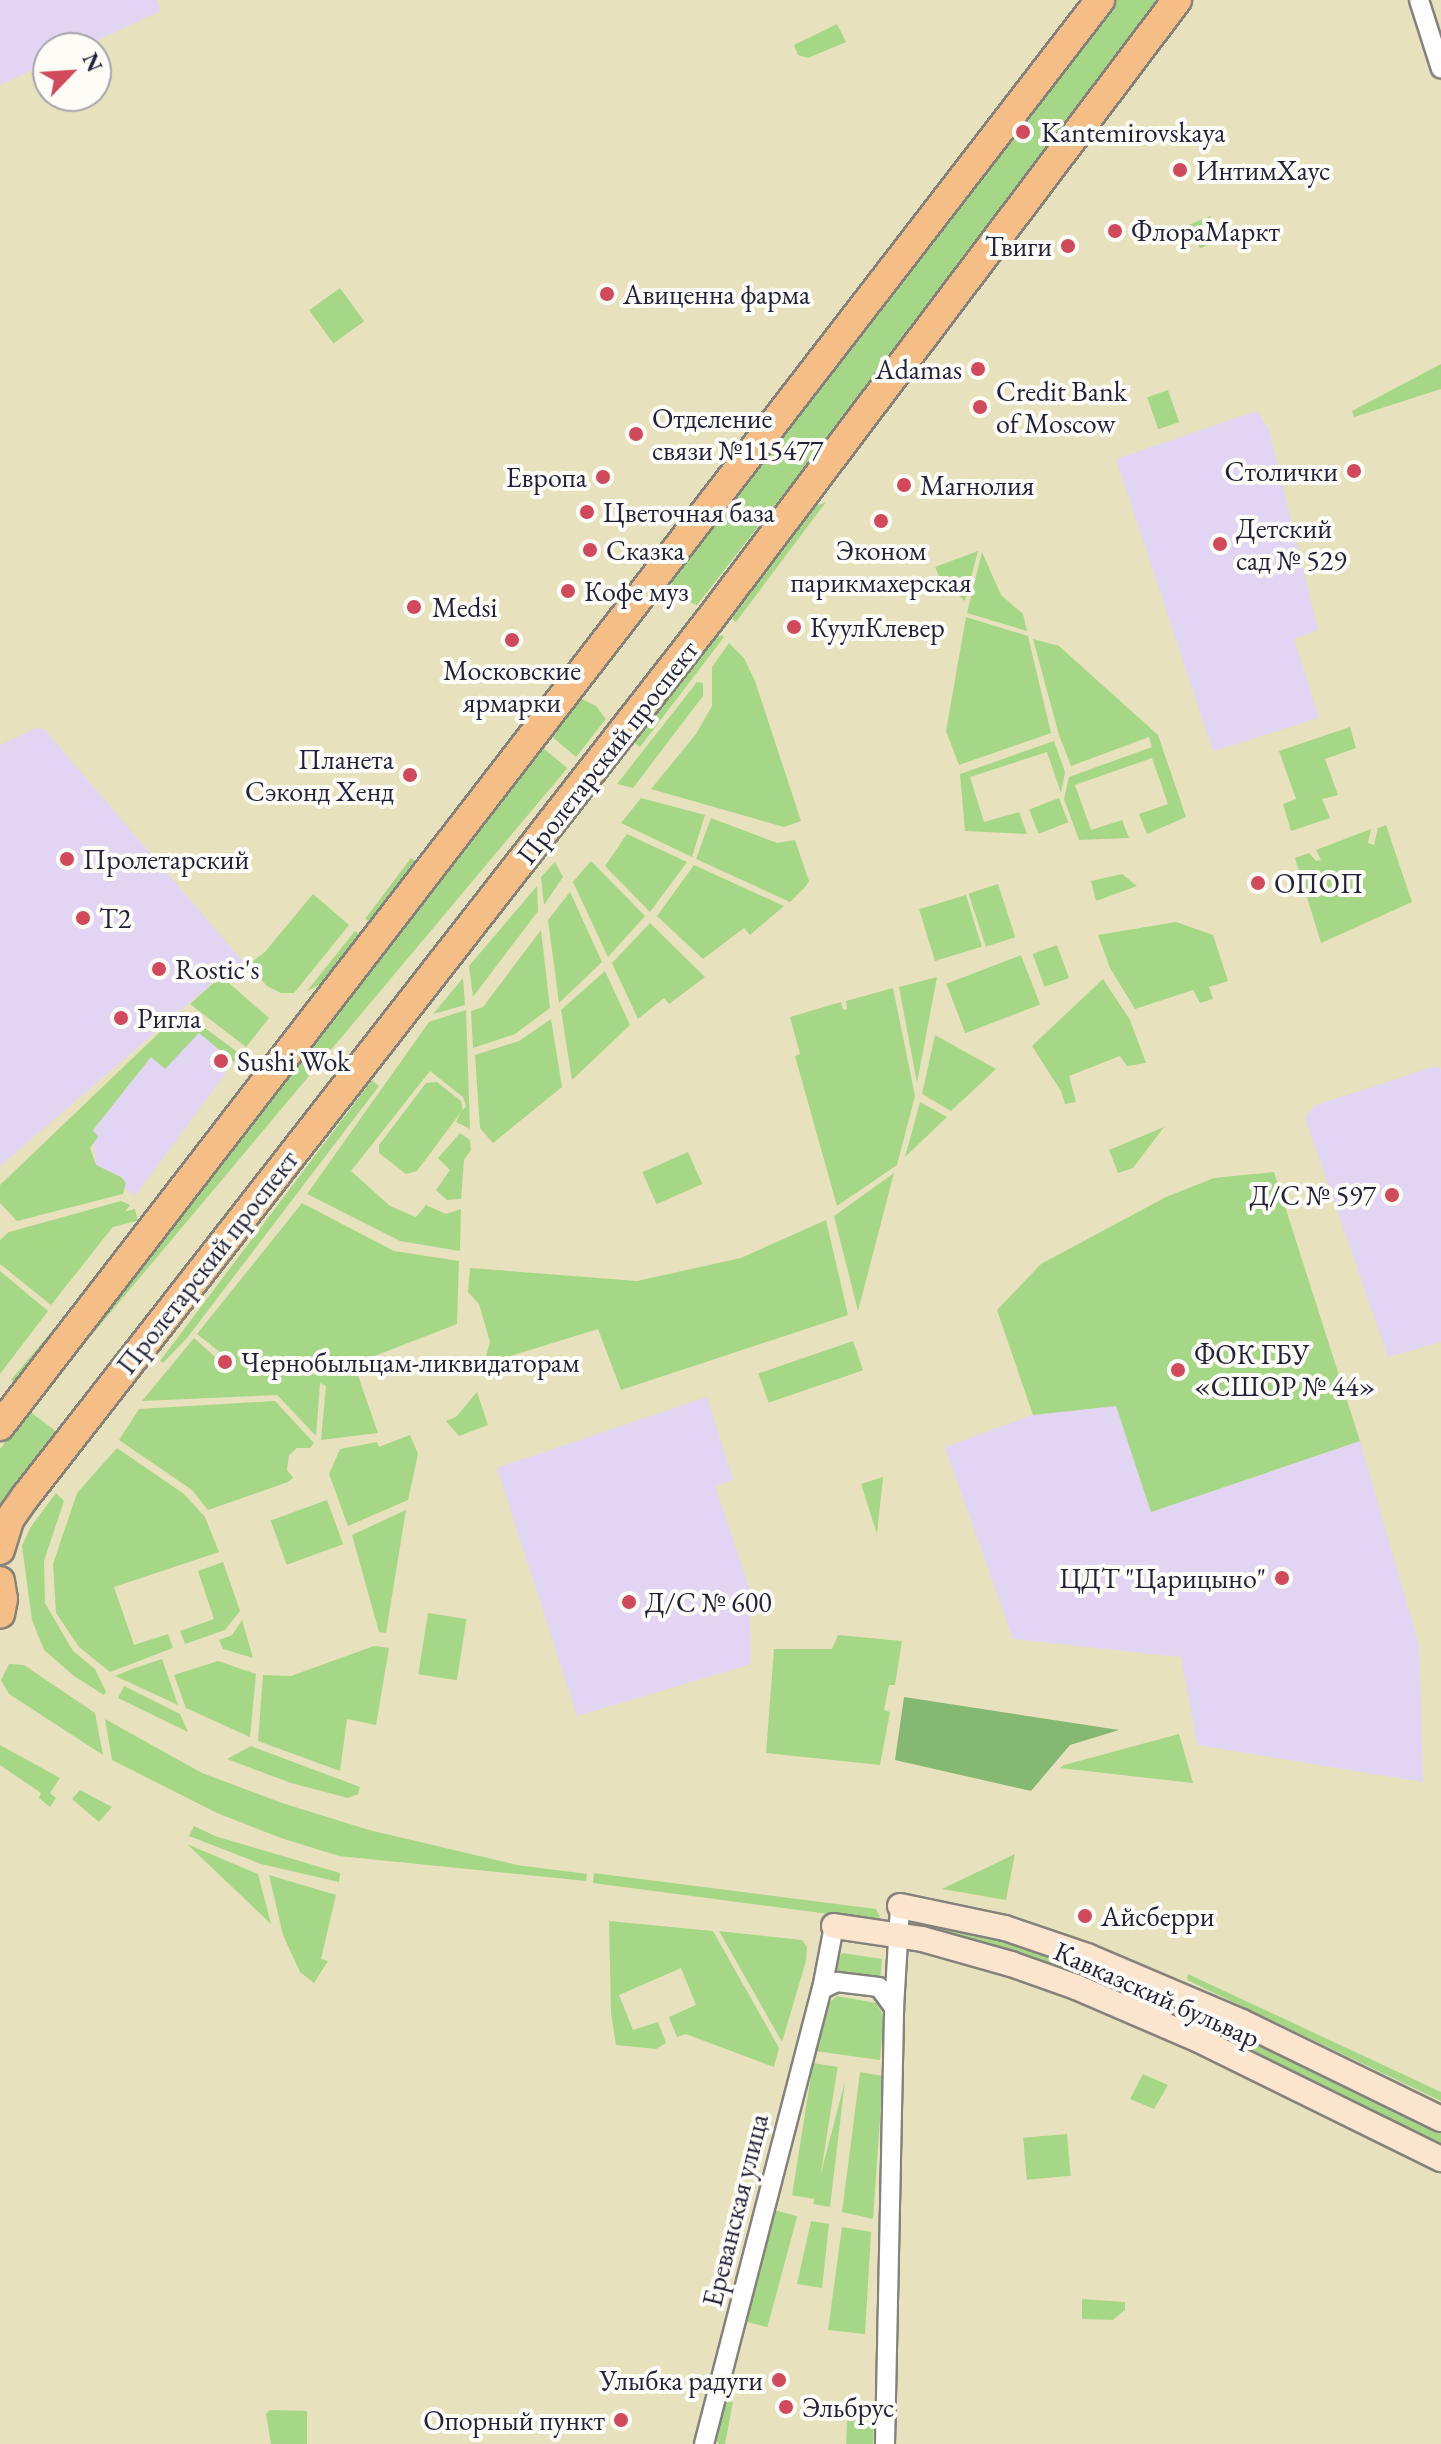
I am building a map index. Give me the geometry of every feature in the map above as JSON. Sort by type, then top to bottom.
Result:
[{"type":"main road","points":[[0,1426],[1100,0]]},
{"type":"main road","name":"Пролетарский проспект","points":[[0,1550],[9,1520],[26,1496],[711,618],[1177,0]]},
{"type":"main road","name":"Пролетарский проспект","points":[[0,1514],[26,1496]]},
{"type":"main road","points":[[0,1581],[3,1599],[0,1614]]},
{"type":"main road","name":"Кавказский бульвар","points":[[900,1906],[1005,1928],[1087,1956],[1242,2022],[1441,2119]]},
{"type":"main road","name":"Кавказский бульвар","points":[[834,1926],[899,1935],[1011,1964],[1076,1987],[1199,2040],[1441,2159]]},
{"type":"street","points":[[1419,0],[1441,69]]},
{"type":"street","points":[[885,2444],[894,2008],[900,1906]]},
{"type":"street","name":"Ереванская улица","points":[[704,2444],[822,1989],[834,1926]]},
{"type":"street","points":[[822,1989],[837,1982],[879,1987],[894,2008]]},
{"type":"shaded area","points":[[0,0],[157,0],[161,11],[112,33],[32,32],[32,70],[0,85]]},
{"type":"shaded area","name":"Детский сад № 529","points":[[1257,411],[1269,430],[1318,630],[1294,639],[1319,718],[1213,751],[1116,459]]},
{"type":"shaded area","name":"Пролетарский","points":[[36,728],[44,729],[245,964],[229,983],[216,980],[0,1166],[0,745]]},
{"type":"shaded area","points":[[199,1033],[234,1062],[135,1196],[96,1166],[93,1130],[151,1057]]},
{"type":"shaded area","points":[[1436,1066],[1441,1070],[1441,1342],[1388,1357],[1305,1118],[1314,1106]]},
{"type":"shaded area","points":[[707,1397],[733,1480],[715,1486],[749,1587],[751,1664],[577,1716],[497,1468]]},
{"type":"shaded area","name":"ЦДТ \"Царицыно\"","points":[[1116,1405],[1151,1512],[1360,1441],[1419,1645],[1423,1782],[1197,1745],[1181,1657],[1013,1639],[945,1447],[1033,1415]]},
{"type":"green space","points":[[1116,0],[1159,0],[1115,69],[697,605],[683,599],[668,579]]},
{"type":"green space","points":[[837,24],[846,42],[808,58],[798,55],[794,45]]},
{"type":"green space","points":[[1210,216],[1220,240],[1200,249],[1190,225]]},
{"type":"green space","points":[[340,288],[364,321],[333,344],[309,310]]},
{"type":"green space","points":[[1441,364],[1441,389],[1354,417],[1352,411]]},
{"type":"green space","points":[[1168,390],[1179,422],[1158,429],[1147,397]]},
{"type":"green space","points":[[826,502],[736,622],[733,620],[732,614],[814,507]]},
{"type":"green space","points":[[978,551],[965,601],[941,581],[935,567]]},
{"type":"green space","points":[[982,552],[1001,595],[1023,614],[1027,631],[967,613]]},
{"type":"green space","points":[[966,617],[1028,636],[1051,733],[959,765],[946,731]]},
{"type":"green space","points":[[724,637],[640,747],[633,742],[711,640]]},
{"type":"green space","points":[[1033,639],[1059,646],[1158,735],[1186,817],[1147,834],[1139,814],[1168,804],[1152,758],[1075,785],[1091,830],[1122,820],[1129,838],[1079,840],[1064,799],[1069,777],[1152,747],[1149,737],[1071,766],[1059,735]]},
{"type":"green space","points":[[729,643],[744,658],[755,681],[801,821],[784,827],[651,789],[696,734],[712,706],[712,667]]},
{"type":"green space","points":[[697,682],[703,683],[703,696],[633,788],[617,784]]},
{"type":"green space","points":[[578,697],[596,706],[606,719],[576,757],[550,735]]},
{"type":"green space","points":[[1350,727],[1356,748],[1325,759],[1338,795],[1322,799],[1330,818],[1291,831],[1283,804],[1296,799],[1279,751]]},
{"type":"green space","points":[[1054,741],[1065,772],[1061,793],[1047,752],[970,777],[984,822],[1019,812],[1027,834],[965,831],[960,774]]},
{"type":"green space","points":[[542,747],[567,768],[36,1401],[11,1380]]},
{"type":"green space","points":[[641,798],[705,815],[692,857],[621,823]]},
{"type":"green space","points":[[1059,798],[1068,822],[1038,834],[1029,809]]},
{"type":"green space","points":[[711,818],[777,843],[795,840],[809,881],[805,887],[790,902],[696,859]]},
{"type":"green space","points":[[1386,825],[1412,902],[1321,943],[1295,858],[1309,853],[1316,861],[1321,860],[1316,850],[1371,829],[1368,843],[1374,845],[1378,828]]},
{"type":"green space","points":[[627,834],[687,862],[650,912],[605,866]]},
{"type":"green space","points":[[411,858],[419,864],[373,925],[365,919]]},
{"type":"green space","points":[[591,861],[645,916],[608,957],[573,882]]},
{"type":"green space","points":[[555,862],[563,877],[544,905],[541,877]]},
{"type":"green space","points":[[694,865],[784,906],[750,935],[744,928],[703,959],[657,916]]},
{"type":"green space","points":[[1122,874],[1137,886],[1096,901],[1091,881]]},
{"type":"green space","points":[[998,884],[1015,937],[986,947],[969,894]]},
{"type":"green space","points":[[537,886],[538,911],[473,997],[469,966]]},
{"type":"green space","points":[[570,892],[602,962],[559,1003],[548,920]]},
{"type":"green space","points":[[313,894],[349,925],[294,993],[281,993],[267,986],[247,965],[264,953]]},
{"type":"green space","points":[[966,895],[982,947],[935,961],[919,909]]},
{"type":"green space","points":[[1176,922],[1213,935],[1228,981],[1209,987],[1213,999],[1200,1003],[1193,990],[1135,1009],[1110,968],[1098,935]]},
{"type":"green space","points":[[650,923],[705,977],[669,1004],[664,998],[638,1019],[612,963]]},
{"type":"green space","points":[[541,930],[550,1008],[515,1034],[473,1048],[471,1011],[483,1007]]},
{"type":"green space","points":[[355,931],[360,935],[319,985],[307,991]]},
{"type":"green space","points":[[1057,945],[1069,978],[1045,987],[1033,954]]},
{"type":"green space","points":[[1021,955],[1040,1004],[965,1033],[946,984]]},
{"type":"green space","points":[[605,971],[630,1025],[572,1080],[561,1010]]},
{"type":"green space","points":[[937,977],[917,1083],[899,987]]},
{"type":"green space","points":[[463,978],[465,1005],[433,1014]]},
{"type":"green space","points":[[1103,979],[1130,1020],[1146,1063],[1127,1066],[1120,1056],[1069,1076],[1076,1102],[1065,1104],[1061,1091],[1032,1046]]},
{"type":"green space","points":[[217,980],[229,983],[269,1018],[246,1047],[190,1004]]},
{"type":"green space","points":[[893,988],[915,1096],[897,1165],[837,1206],[795,1056],[800,1054],[790,1017],[841,1002],[843,1010],[847,1009],[846,1001]]},
{"type":"green space","points":[[466,1010],[470,1129],[456,1122],[461,1112],[417,1171],[406,1174],[379,1153],[379,1145],[426,1083],[437,1082],[461,1101],[463,1110],[466,1106],[463,1097],[430,1071],[351,1171],[390,1206],[416,1217],[426,1205],[446,1214],[461,1209],[460,1251],[400,1241],[307,1194],[429,1022]]},
{"type":"green space","points":[[182,1011],[240,1054],[234,1062],[199,1033],[165,1069],[151,1057],[93,1130],[98,1137],[90,1148],[96,1165],[121,1177],[126,1183],[123,1194],[17,1221],[0,1203],[0,1185]]},
{"type":"green space","points":[[551,1019],[562,1087],[493,1143],[480,1128],[475,1055],[519,1041]]},
{"type":"green space","points":[[935,1035],[996,1069],[951,1111],[922,1094]]},
{"type":"green space","points":[[372,1080],[379,1086],[187,1338],[163,1363],[160,1361]]},
{"type":"green space","points":[[920,1102],[947,1117],[905,1157]]},
{"type":"green space","points":[[1164,1127],[1133,1168],[1118,1173],[1109,1150]]},
{"type":"green space","points":[[460,1133],[470,1140],[471,1150],[464,1160],[461,1199],[447,1200],[436,1190],[450,1170],[438,1158]]},
{"type":"green space","points":[[688,1152],[702,1184],[657,1204],[642,1172]]},
{"type":"green space","name":"ФОК ГБУ «СШОР № 44»","points":[[1274,1172],[1360,1441],[1151,1512],[1116,1406],[1033,1415],[997,1310],[1041,1264],[1166,1197],[1214,1178]]},
{"type":"green space","points":[[894,1173],[858,1311],[834,1216]]},
{"type":"green space","points":[[121,1201],[130,1205],[51,1305],[0,1264],[0,1240],[9,1232]]},
{"type":"green space","points":[[302,1203],[394,1251],[459,1261],[457,1324],[354,1364],[378,1433],[321,1440],[326,1386],[320,1383],[316,1436],[277,1395],[142,1401],[194,1338],[222,1363],[226,1357],[197,1334]]},
{"type":"green space","points":[[135,1209],[138,1221],[0,1255],[0,1243]]},
{"type":"green space","points":[[826,1220],[848,1315],[621,1390],[598,1329],[484,1364],[490,1342],[479,1304],[468,1292],[470,1268],[637,1281],[741,1258]]},
{"type":"green space","points":[[0,1271],[48,1311],[0,1374]]},
{"type":"green space","points":[[853,1341],[863,1370],[769,1403],[758,1374]]},
{"type":"green space","points":[[477,1392],[488,1425],[459,1436],[446,1421],[456,1417]]},
{"type":"green space","points":[[275,1401],[314,1443],[310,1448],[297,1448],[289,1455],[287,1470],[293,1478],[208,1510],[192,1490],[119,1440],[139,1409]]},
{"type":"green space","points":[[29,1411],[57,1432],[0,1506],[0,1449]]},
{"type":"green space","points":[[410,1435],[418,1454],[408,1500],[348,1526],[329,1474],[340,1449],[377,1442],[379,1447]]},
{"type":"green space","points":[[117,1448],[184,1494],[205,1517],[219,1552],[114,1587],[134,1645],[168,1634],[173,1648],[110,1672],[79,1647],[56,1613],[53,1564],[77,1493]]},
{"type":"green space","points":[[883,1477],[877,1534],[861,1484]]},
{"type":"green space","points":[[56,1493],[64,1501],[44,1561],[45,1603],[73,1651],[95,1669],[106,1692],[104,1695],[74,1676],[44,1650],[32,1620],[22,1546],[30,1528]]},
{"type":"green space","points":[[327,1500],[343,1544],[287,1565],[271,1521]]},
{"type":"green space","points":[[406,1510],[386,1633],[379,1632],[352,1535]]},
{"type":"green space","points":[[223,1562],[240,1611],[225,1630],[185,1644],[180,1631],[214,1619],[198,1571]]},
{"type":"green space","points":[[428,1613],[467,1619],[457,1680],[418,1674]]},
{"type":"green space","points":[[242,1620],[253,1658],[223,1649],[219,1640],[232,1635]]},
{"type":"green space","points":[[838,1635],[902,1641],[895,1685],[889,1685],[884,1710],[890,1712],[880,1765],[766,1753],[774,1649],[832,1649]]},
{"type":"green space","points":[[374,1646],[389,1648],[376,1725],[347,1719],[340,1771],[258,1741],[263,1675],[291,1676]]},
{"type":"green space","points":[[162,1659],[178,1705],[115,1676],[132,1669]]},
{"type":"green space","points":[[218,1661],[256,1674],[250,1737],[186,1708],[174,1675]]},
{"type":"green space","points":[[9,1664],[24,1665],[95,1713],[103,1755],[9,1694],[1,1680]]},
{"type":"green space","points":[[124,1686],[180,1714],[188,1732],[118,1698]]},
{"type":"green space","points":[[904,1697],[1119,1730],[1070,1745],[1031,1791],[895,1760]]},
{"type":"green space","points":[[105,1719],[202,1773],[282,1803],[369,1830],[517,1865],[587,1874],[586,1881],[339,1856],[281,1838],[217,1813],[112,1760]]},
{"type":"green space","points":[[1179,1734],[1193,1783],[1060,1768],[1064,1765]]},
{"type":"green space","points":[[0,1745],[60,1778],[50,1793],[56,1798],[50,1807],[39,1798],[41,1793],[0,1765]]},
{"type":"green space","points":[[251,1746],[360,1787],[358,1794],[348,1798],[291,1783],[227,1759]]},
{"type":"green space","points":[[80,1790],[112,1807],[99,1822],[72,1799]]},
{"type":"green space","points":[[194,1826],[215,1836],[340,1873],[339,1882],[261,1864],[189,1836]]},
{"type":"green space","points":[[187,1844],[258,1874],[271,1924]]},
{"type":"green space","points":[[1015,1854],[1006,1900],[942,1889]]},
{"type":"green space","points":[[594,1873],[876,1909],[880,1917],[874,1920],[593,1883]]},
{"type":"green space","points":[[269,1875],[336,1895],[321,1959],[328,1961],[314,1983],[300,1972],[283,1935]]},
{"type":"green space","points":[[609,1921],[713,1931],[779,2048],[774,2067],[686,2034],[677,2037],[669,2017],[696,2005],[681,1968],[619,1995],[633,2030],[658,2022],[666,2043],[656,2049],[616,2045],[611,2013]]},
{"type":"green space","points":[[931,1921],[1048,1951],[1161,1997],[1157,2006],[1026,1957],[930,1931]]},
{"type":"green space","points":[[719,1931],[802,1940],[807,1947],[806,1961],[782,2042]]},
{"type":"green space","points":[[842,1953],[882,1959],[880,1981],[841,1977],[836,1970]]},
{"type":"green space","points":[[1188,1974],[1441,2092],[1441,2101],[1187,1980]]},
{"type":"green space","points":[[837,1996],[876,2003],[884,2016],[880,2060],[815,2051],[829,2003]]},
{"type":"green space","points":[[1205,2018],[1441,2129],[1441,2143],[1204,2029]]},
{"type":"green space","points":[[813,2063],[838,2067],[817,2199],[792,2195]]},
{"type":"green space","points":[[860,2072],[883,2076],[873,2219],[842,2212]]},
{"type":"green space","points":[[1143,2074],[1168,2085],[1154,2109],[1130,2099]]},
{"type":"green space","points":[[845,2081],[830,2207],[813,2204]]},
{"type":"green space","points":[[1067,2134],[1071,2176],[1027,2180],[1023,2138]]},
{"type":"green space","points":[[774,2210],[797,2216],[767,2327],[744,2321]]},
{"type":"green space","points":[[811,2221],[829,2224],[822,2288],[797,2284]]},
{"type":"green space","points":[[842,2227],[871,2232],[865,2334],[828,2330]]},
{"type":"green space","points":[[1082,2299],[1125,2302],[1125,2310],[1113,2320],[1082,2319]]},
{"type":"green space","points":[[723,2399],[733,2402],[725,2444],[719,2444],[709,2433]]},
{"type":"green space","points":[[270,2410],[307,2411],[307,2444],[271,2444],[266,2414]]},
{"type":"green space","points":[[847,2420],[874,2421],[873,2444],[846,2444]]},
{"type":"place","name":"Kantemirovskaya","points":[[1023,132]]},
{"type":"place","name":"ИнтимХаус","points":[[1180,170]]},
{"type":"place","name":"ФлораМаркт","points":[[1115,231]]},
{"type":"place","name":"Твиги","points":[[1068,246]]},
{"type":"place","name":"Авиценна фарма","points":[[607,294]]},
{"type":"place","name":"Adamas","points":[[978,369]]},
{"type":"place","name":"Credit Bank of Moscow","points":[[980,407]]},
{"type":"place","name":"Отделение связи №115477","points":[[636,434]]},
{"type":"place","name":"Столички","points":[[1354,471]]},
{"type":"place","name":"Европа","points":[[603,477]]},
{"type":"place","name":"Магнолия","points":[[904,485]]},
{"type":"place","name":"Цветочная база","points":[[587,512]]},
{"type":"place","name":"Эконом парикмахерская","points":[[881,521]]},
{"type":"place","name":"Детский сад № 529","points":[[1220,544]]},
{"type":"place","name":"Сказка","points":[[590,550]]},
{"type":"place","name":"Кофе муз","points":[[568,591]]},
{"type":"place","name":"Medsi","points":[[414,607]]},
{"type":"place","name":"КуулКлевер","points":[[794,627]]},
{"type":"place","name":"Московские ярмарки","points":[[512,640]]},
{"type":"place","name":"Планета Сэконд Хенд","points":[[410,775]]},
{"type":"place","name":"Пролетарский","points":[[67,859]]},
{"type":"place","name":"ОПОП","points":[[1258,883]]},
{"type":"place","name":"T2","points":[[83,918]]},
{"type":"place","name":"Rostic's","points":[[159,969]]},
{"type":"place","name":"Ригла","points":[[121,1018]]},
{"type":"place","name":"Sushi Wok","points":[[221,1061]]},
{"type":"place","name":"Д/C № 597","points":[[1392,1195]]},
{"type":"place","name":"Чернобыльцам-ликвидаторам","points":[[225,1362]]},
{"type":"place","name":"ФОК ГБУ «СШОР № 44»","points":[[1178,1370]]},
{"type":"place","name":"ЦДТ \"Царицыно\"","points":[[1282,1578]]},
{"type":"place","name":"Д/C № 600","points":[[629,1602]]},
{"type":"place","name":"Айсберри","points":[[1085,1916]]},
{"type":"place","name":"Улыбка радуги","points":[[779,2380]]},
{"type":"place","name":"Эльбрус","points":[[786,2407]]},
{"type":"place","name":"Опорный пункт","points":[[621,2420]]}]
